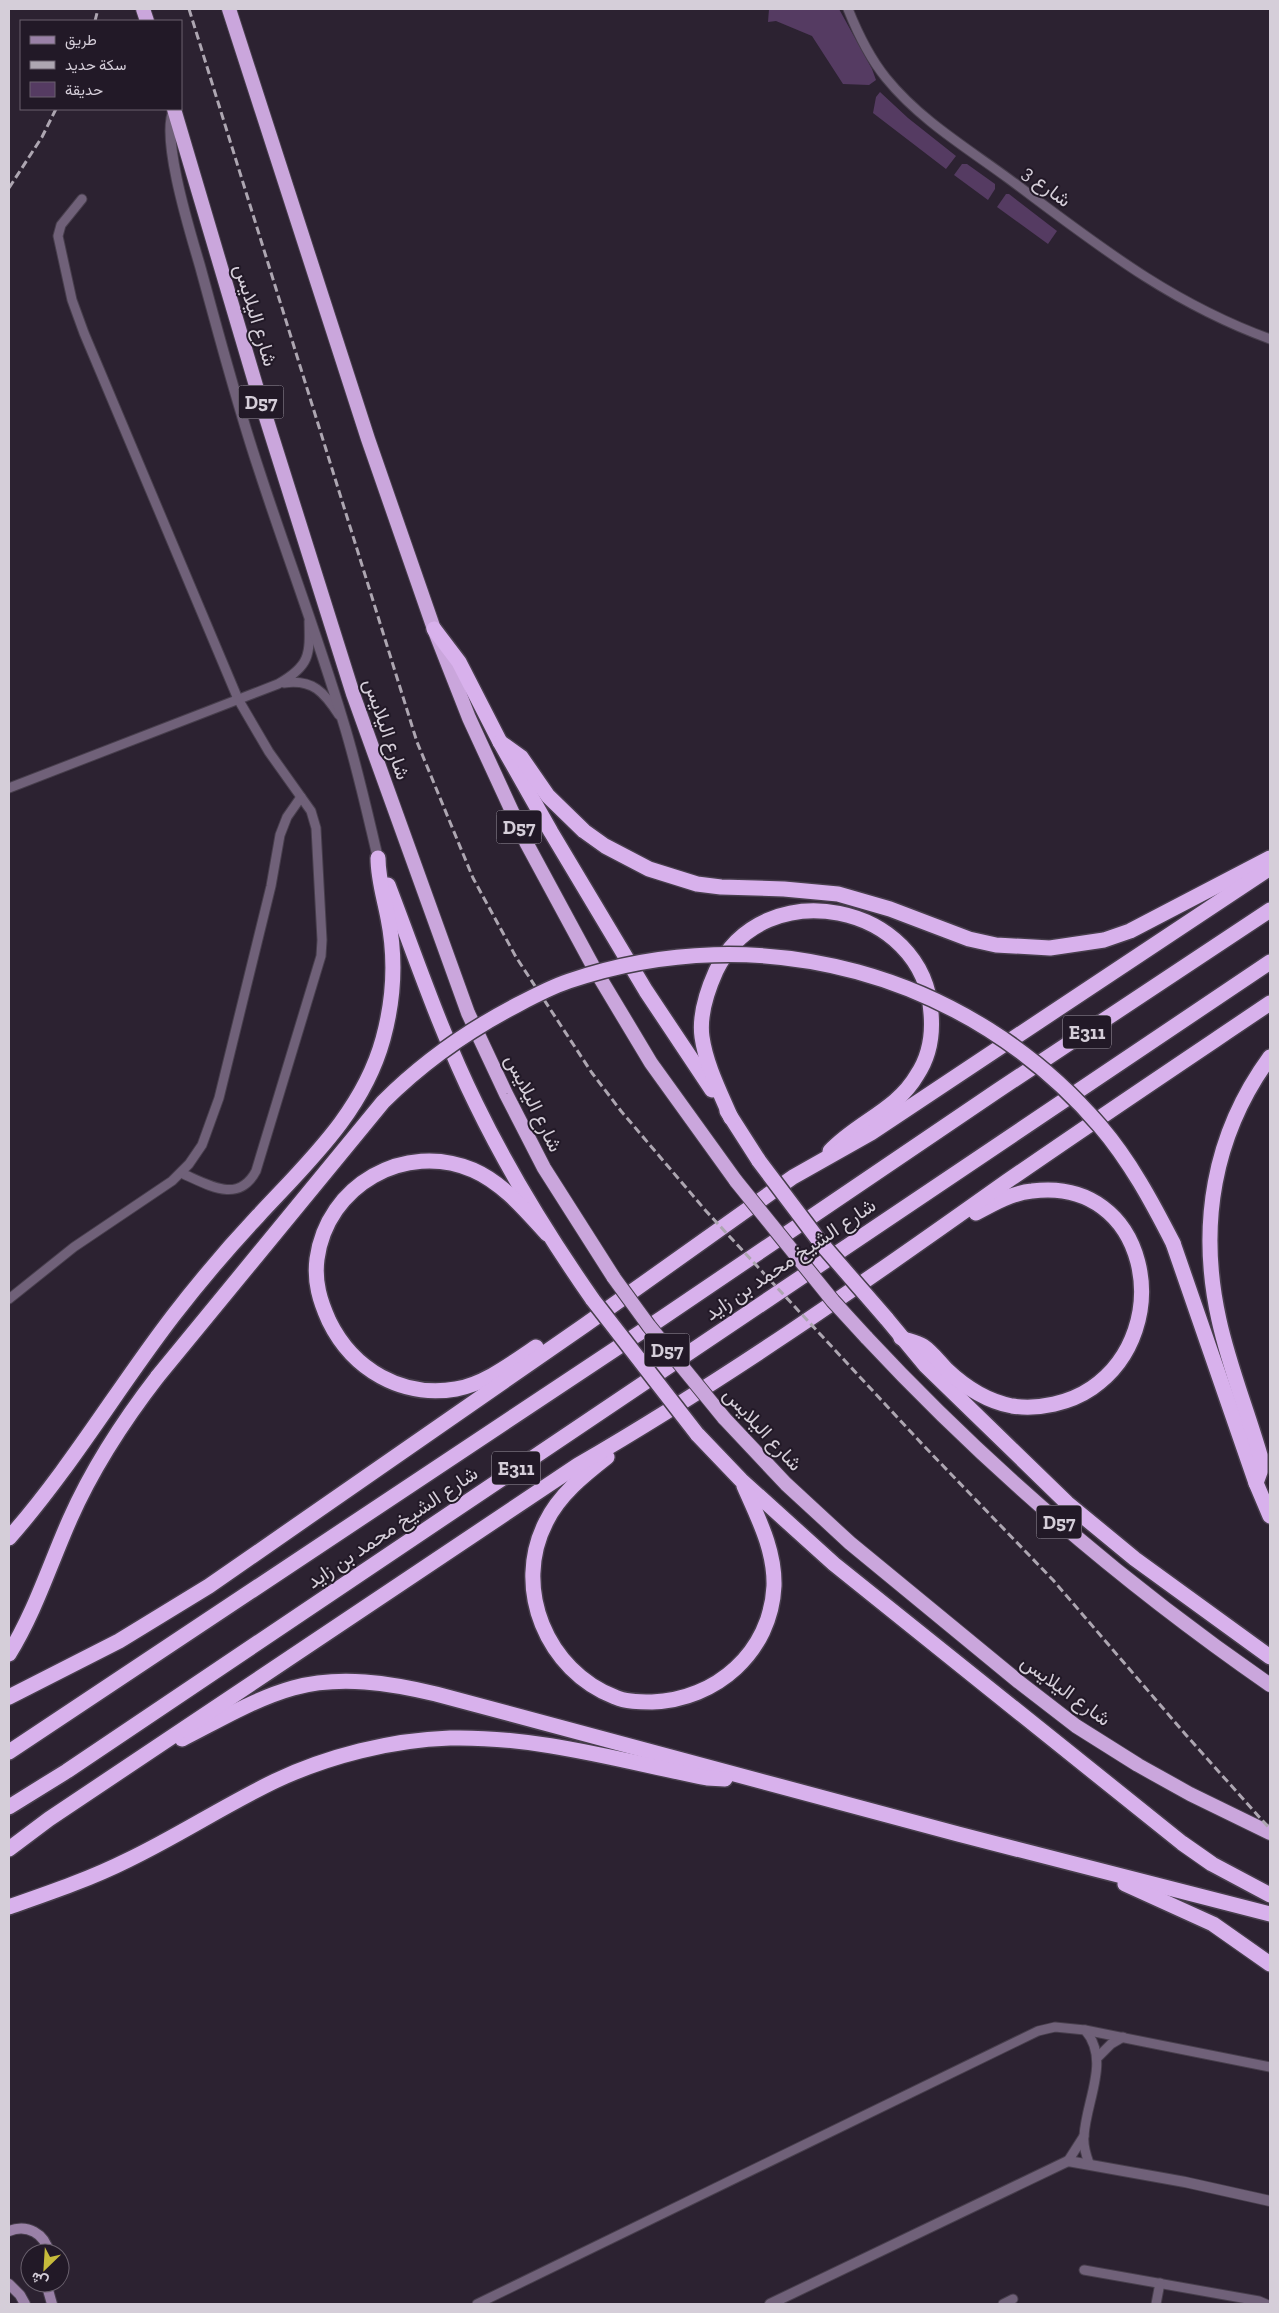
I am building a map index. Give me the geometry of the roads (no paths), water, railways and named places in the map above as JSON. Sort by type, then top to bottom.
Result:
[{"type":"highway","name":"D57","points":[[230,9],[368,439],[434,629],[465,709],[506,799],[569,924],[651,1063],[736,1181],[805,1268],[866,1337],[945,1420],[1010,1481],[1115,1570],[1204,1639],[1270,1685]]},
{"type":"highway","name":"شارع اليلايس","points":[[174,110],[257,389],[354,694],[468,1013],[506,1094],[544,1168],[614,1278],[649,1326],[724,1418],[786,1484],[850,1543],[1076,1726],[1138,1765],[1198,1798],[1270,1833]]},
{"type":"highway","points":[[434,629],[458,662],[500,742],[551,832],[646,991],[759,1161],[820,1242],[925,1365],[1067,1503],[1135,1559],[1270,1657]]},
{"type":"highway","points":[[500,742],[521,757],[548,796],[584,831],[604,846],[649,869],[697,884],[721,888],[784,889],[838,894],[890,909],[969,939],[996,945],[1050,948],[1104,940],[1130,931],[1270,858]]},
{"type":"highway","points":[[378,858],[462,1075],[476,1105],[547,1234],[593,1300],[698,1434],[741,1480],[871,1595],[1182,1843],[1220,1868],[1270,1895]]},
{"type":"highway","points":[[9,1538],[70,1463],[124,1383],[174,1315],[227,1250],[314,1158],[343,1121],[361,1092],[382,1041],[392,986],[391,934],[379,880],[378,858]]},
{"type":"highway","points":[[9,1697],[112,1645],[209,1586],[585,1325],[793,1177],[871,1133],[1270,868]]},
{"type":"highway","points":[[731,1118],[707,1059],[702,1035],[702,1017],[706,997],[720,962],[731,947],[744,933],[760,923],[786,914],[812,910],[836,912],[875,926],[901,946],[921,973],[931,1006],[930,1042],[922,1066],[908,1089],[889,1107],[843,1138],[819,1163]]},
{"type":"highway","name":"شارع الشيخ محمد بن زايد","points":[[9,1752],[662,1318],[997,1091],[1270,910]]},
{"type":"highway","points":[[9,1654],[30,1613],[70,1518],[111,1442],[158,1376],[383,1102],[408,1077],[469,1031],[551,988],[618,967],[678,958],[750,954],[786,956],[858,970],[897,984],[967,1016],[998,1034],[1044,1070],[1076,1099],[1101,1127],[1139,1179],[1173,1243],[1256,1483],[1270,1516]]},
{"type":"highway","name":"شارع الشيخ محمد بن زايد","points":[[9,1806],[92,1754],[1270,962]]},
{"type":"highway","points":[[9,1850],[49,1819],[578,1466],[656,1420],[916,1247],[994,1191],[1270,1002]]},
{"type":"highway","points":[[1256,1483],[1260,1472],[1260,1455],[1219,1320],[1209,1253],[1210,1214],[1222,1153],[1233,1122],[1249,1090],[1270,1057]]},
{"type":"highway","points":[[547,1234],[509,1194],[491,1179],[474,1170],[451,1162],[427,1160],[399,1164],[379,1172],[360,1184],[344,1199],[331,1217],[322,1238],[317,1259],[316,1280],[320,1302],[344,1346],[358,1362],[375,1374],[395,1384],[415,1390],[437,1392],[458,1389],[478,1382],[545,1342],[585,1325]]},
{"type":"highway","points":[[901,1338],[924,1347],[967,1387],[984,1397],[1014,1406],[1034,1407],[1059,1403],[1082,1395],[1097,1384],[1125,1355],[1133,1339],[1140,1315],[1142,1276],[1138,1257],[1129,1237],[1115,1219],[1098,1204],[1077,1195],[1055,1191],[1032,1191],[1011,1196],[916,1247]]},
{"type":"highway","points":[[656,1420],[575,1483],[550,1516],[537,1544],[533,1566],[533,1589],[537,1613],[546,1635],[558,1656],[594,1688],[616,1698],[640,1702],[667,1702],[696,1694],[722,1681],[740,1666],[758,1642],[769,1615],[774,1586],[772,1557],[763,1529],[741,1480]]},
{"type":"highway","points":[[125,1768],[255,1703],[286,1691],[322,1683],[352,1681],[411,1688],[1270,1914]]},
{"type":"highway","points":[[9,1907],[100,1874],[276,1781],[342,1757],[413,1741],[449,1738],[522,1741],[707,1778],[752,1779]]},
{"type":"highway","points":[[1110,1873],[1133,1888],[1213,1924],[1270,1964]]},
{"type":"main road","points":[[9,2231],[20,2228],[37,2233],[45,2243]]},
{"type":"main road","points":[[9,2284],[20,2295],[25,2304]]},
{"type":"street","name":"شارع 3","points":[[848,9],[857,33],[876,64],[898,92],[924,117],[1134,271],[1201,310],[1270,339]]},
{"type":"street","points":[[174,110],[169,131],[177,176],[192,236],[259,472],[309,613],[344,723],[378,858]]},
{"type":"street","points":[[82,199],[61,225],[58,236],[72,300],[84,333],[238,699],[269,752],[311,811],[316,828],[322,948],[256,1171],[245,1184],[228,1190],[216,1188],[181,1173]]},
{"type":"street","points":[[9,788],[278,684],[295,674],[307,658],[310,646],[309,613]]},
{"type":"street","points":[[278,684],[300,682],[312,686],[328,699],[344,723]]},
{"type":"street","points":[[9,1299],[74,1247],[164,1187],[181,1173],[202,1144],[214,1116],[271,886],[280,835],[287,817],[301,797]]},
{"type":"street","points":[[477,2304],[1029,2035],[1055,2027],[1123,2037],[1270,2067]]},
{"type":"street","points":[[1085,2030],[1094,2042],[1098,2057],[1084,2136],[1089,2163]]},
{"type":"street","points":[[1098,2057],[1111,2044],[1123,2037]]},
{"type":"street","points":[[1068,2161],[1084,2136]]},
{"type":"street","points":[[770,2304],[1068,2161],[1089,2163],[1270,2200]]},
{"type":"street","points":[[1084,2270],[1259,2301],[1266,2304]]},
{"type":"street","points":[[1156,2304],[1160,2283]]},
{"type":"street","points":[[1003,2304],[1013,2299]]},
{"type":"railway","points":[[95,20],[98,9]]},
{"type":"railway","points":[[189,9],[417,742],[473,878],[516,957],[592,1073],[621,1111],[706,1211],[923,1445],[1053,1580],[1186,1735],[1270,1829]]},
{"type":"railway","points":[[9,188],[42,137],[56,110]]}]
